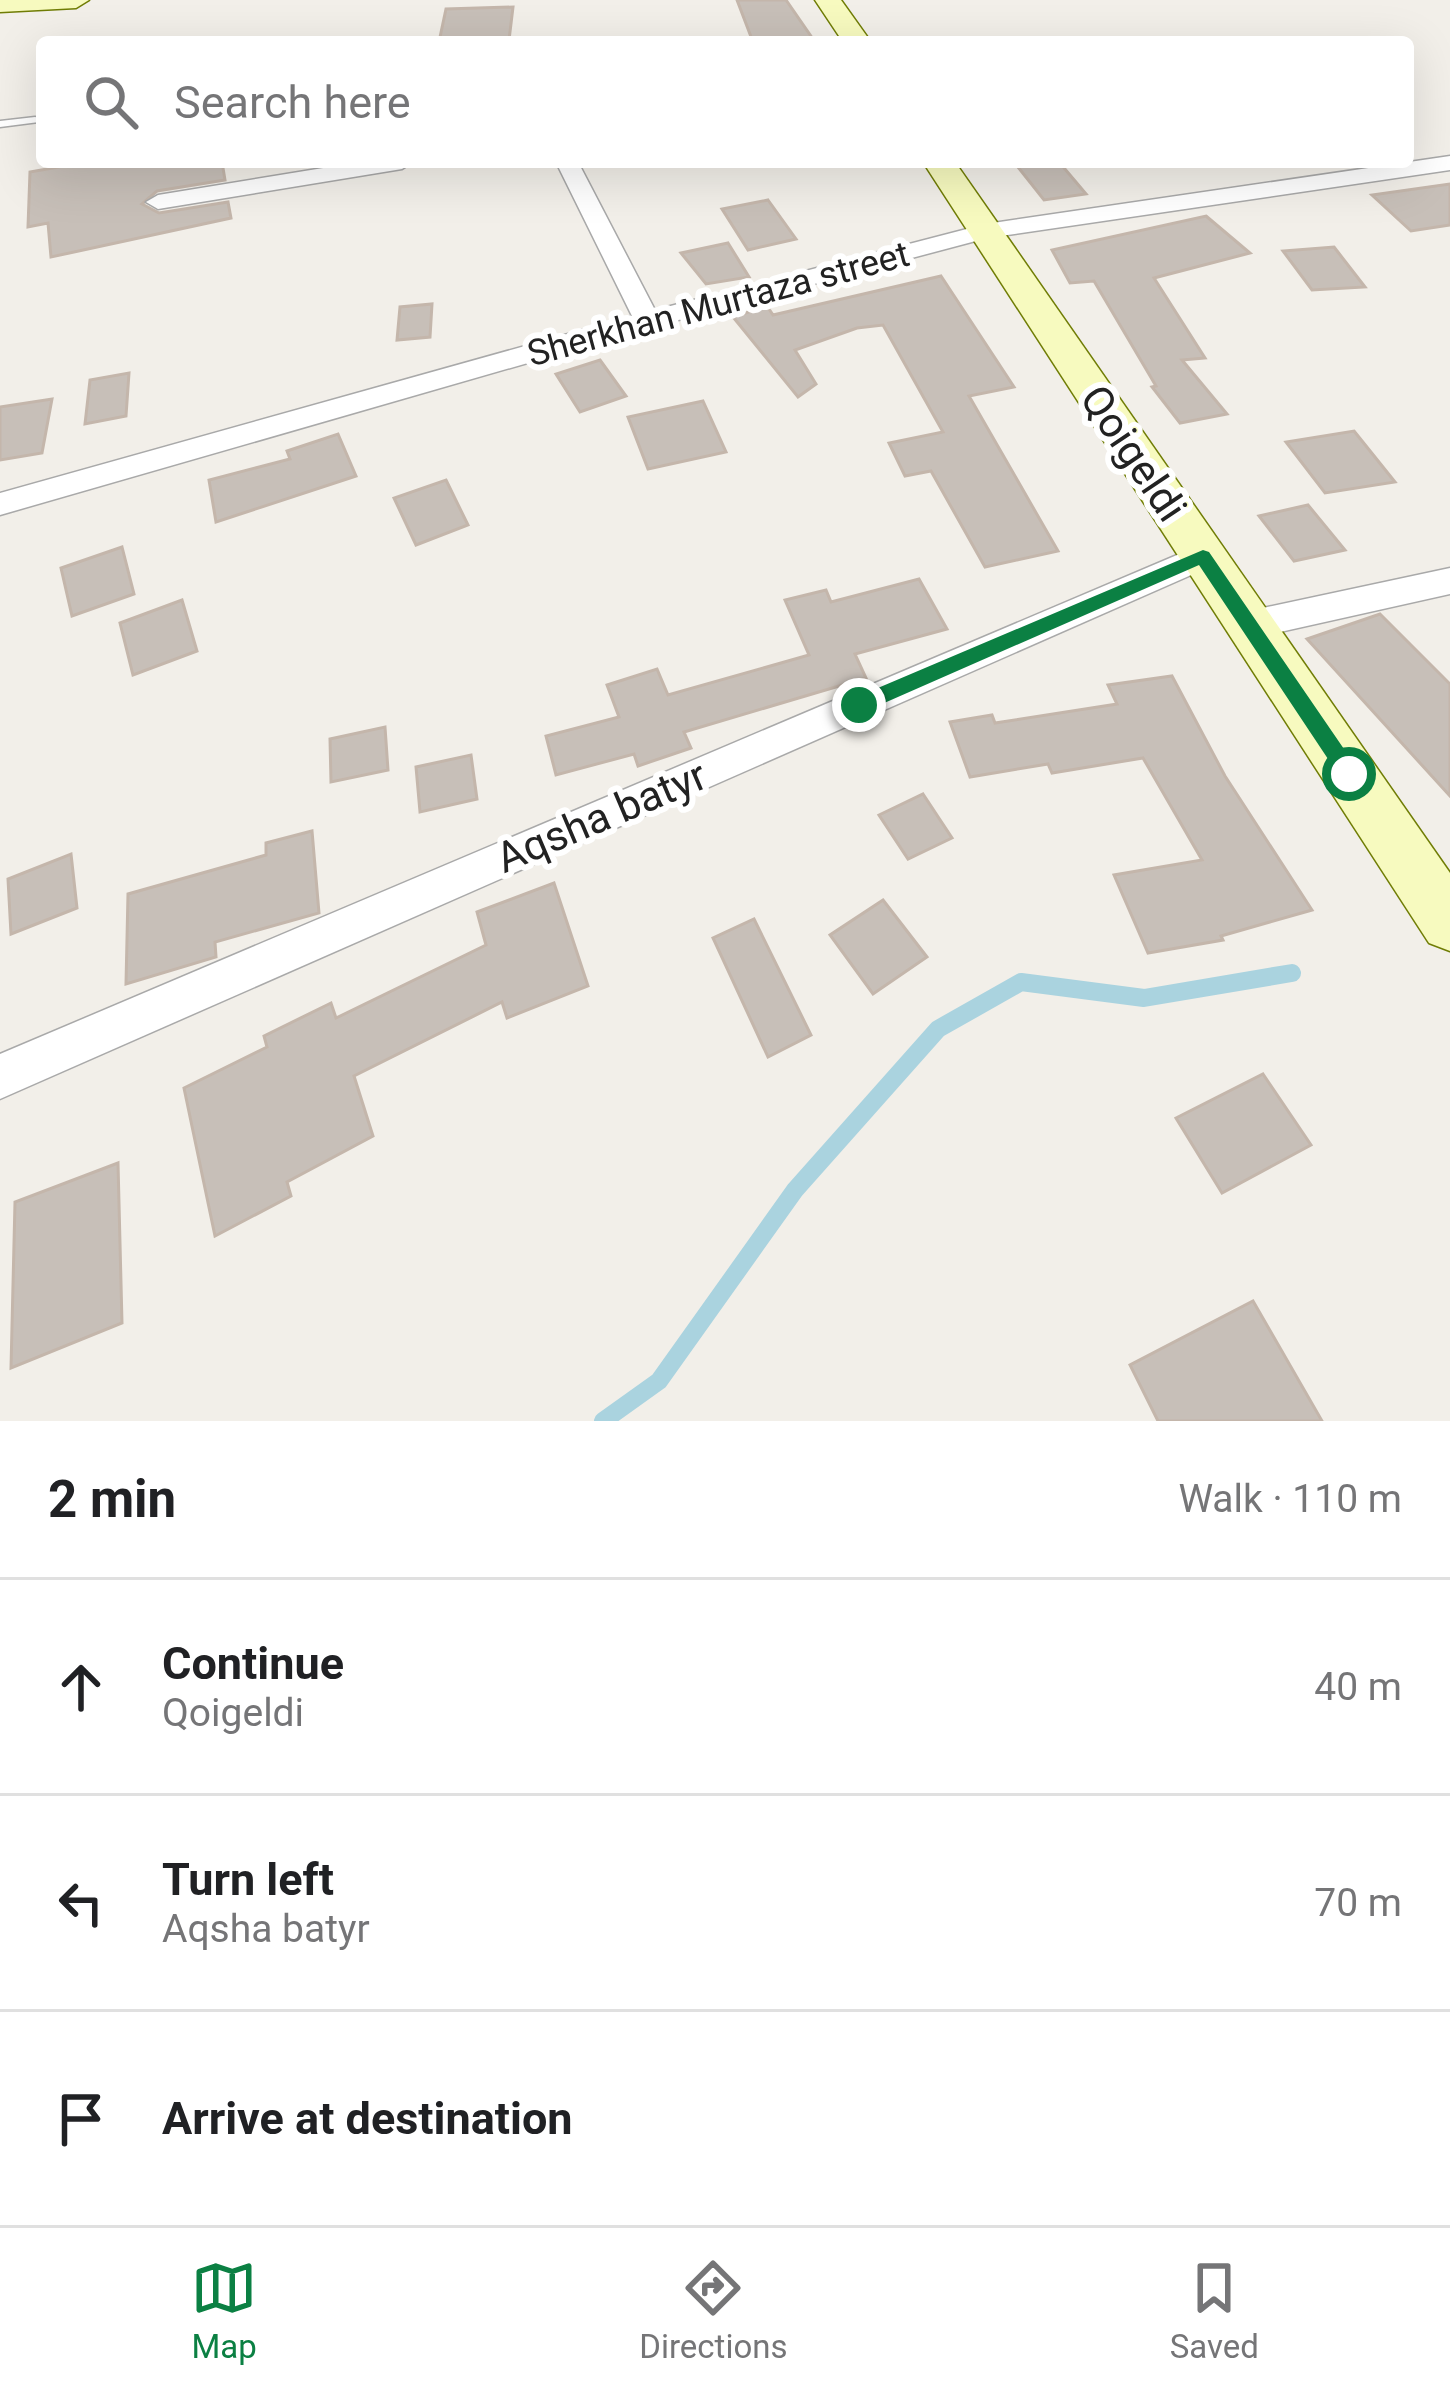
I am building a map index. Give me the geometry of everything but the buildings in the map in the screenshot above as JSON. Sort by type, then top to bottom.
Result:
[{"type":"street","points":[[0,4],[76,0]]},
{"type":"street","points":[[828,0],[853,36]]},
{"type":"street","name":"Sherkhan Murtaza street","points":[[0,504],[647,320],[986,231],[1450,164]]},
{"type":"street","points":[[158,202],[365,168]]},
{"type":"street","points":[[569,168],[647,320]]},
{"type":"street","name":"Qoigeldi","points":[[943,168],[1450,923]]},
{"type":"street","name":"Aqsha batyr","points":[[0,1076],[1203,556]]},
{"type":"street","points":[[1249,625],[1450,581]]},
{"type":"lane","points":[[0,124],[34,120]]},
{"type":"waterway","points":[[603,1421],[659,1381],[795,1190],[938,1029],[1021,982],[1144,998],[1292,973]]},
{"type":"route","points":[[859,705],[1203,556],[1349,774]]}]
